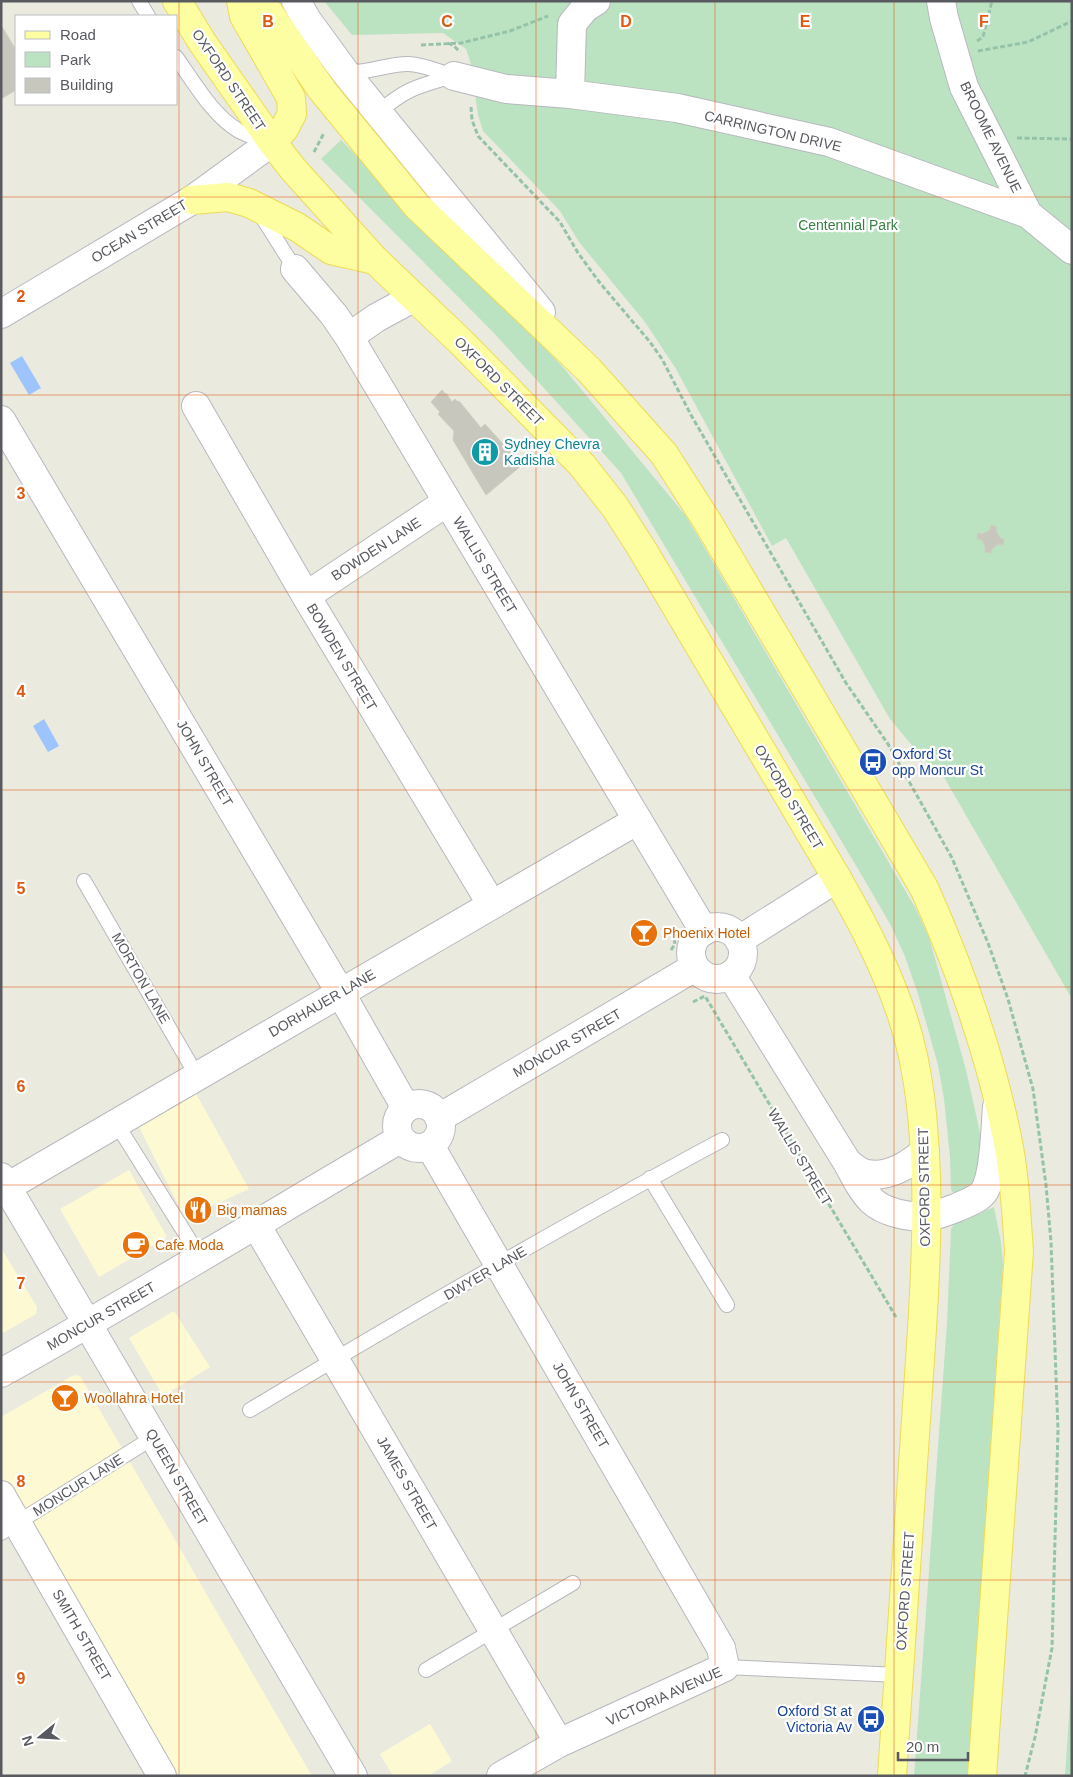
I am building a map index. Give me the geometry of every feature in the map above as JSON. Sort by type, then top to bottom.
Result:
[{"type":"main road","name":"OXFORD STREET","points":[[177,1],[202,42],[272,142],[301,178],[375,260],[461,342],[593,478],[642,549],[837,878],[873,945],[889,982],[905,1023],[915,1063],[925,1151],[927,1217],[923,1314],[892,1776]]},
{"type":"main road","points":[[241,1],[244,16],[291,98],[292,114],[284,129],[272,142]]},
{"type":"main road","points":[[261,1],[322,90],[416,205],[589,370],[664,454],[712,530],[924,888],[946,938],[966,991],[1007,1138],[1013,1177],[1019,1251],[982,1776]]},
{"type":"main road","points":[[192,200],[228,197],[255,206],[297,227],[331,250],[375,260]]},
{"type":"street","points":[[296,1],[307,20],[345,72],[589,370]]},
{"type":"street","points":[[570,94],[572,24],[585,8],[596,1]]},
{"type":"street","name":"BROOME AVENUE","points":[[941,1],[964,87],[1028,214]]},
{"type":"street","name":"CARRINGTON DRIVE","points":[[454,76],[506,89],[570,94],[677,108],[830,142],[1028,214],[1072,250]]},
{"type":"street","name":"OCEAN STREET","points":[[1,314],[192,200],[272,142]]},
{"type":"street","name":"WALLIS STREET","points":[[295,269],[334,315],[349,338],[704,931]]},
{"type":"street","points":[[349,338],[376,318],[413,298]]},
{"type":"street","name":"BOWDEN STREET","points":[[196,406],[306,596],[492,905]]},
{"type":"street","name":"JOHN STREET","points":[[1,420],[340,992],[406,1108]]},
{"type":"street","name":"BOWDEN LANE","points":[[306,596],[447,502]]},
{"type":"street","name":"DORHAUER LANE","points":[[4,1182],[116,1123],[638,820]]},
{"type":"street","points":[[739,940],[837,878]]},
{"type":"street","points":[[719,927],[727,929],[739,940],[742,947],[741,963],[731,975],[715,979],[707,977],[695,967],[691,951],[693,943],[704,931],[719,927]]},
{"type":"street","name":"MONCUR STREET","points":[[440,1118],[695,967]]},
{"type":"street","points":[[731,975],[847,1162],[862,1190],[873,1202],[902,1215],[927,1217],[952,1210],[980,1197],[985,1190],[991,1172],[997,1098]]},
{"type":"street","points":[[414,1104],[421,1104],[435,1111],[440,1118],[440,1135],[430,1146],[415,1149],[400,1139],[397,1132],[397,1123],[399,1115],[406,1108],[414,1104]]},
{"type":"street","name":"MONCUR STREET","points":[[1,1373],[88,1325],[255,1223],[400,1139]]},
{"type":"street","name":"JOHN STREET","points":[[430,1146],[721,1648],[725,1667]]},
{"type":"street","points":[[847,1162],[866,1174],[879,1175],[904,1166],[925,1151]]},
{"type":"street","name":"QUEEN STREET","points":[[4,1182],[350,1775]]},
{"type":"street","name":"JAMES STREET","points":[[255,1223],[559,1743]]},
{"type":"street","name":"SMITH STREET","points":[[1,1495],[9,1528],[162,1776]]},
{"type":"street","name":"VICTORIA AVENUE","points":[[501,1776],[529,1769],[559,1743],[725,1667]]},
{"type":"lane","points":[[139,1],[147,15]]},
{"type":"lane","points":[[178,61],[225,120],[248,135],[272,142]]},
{"type":"lane","name":"CARRINGTON DRIVE","points":[[345,72],[366,72],[408,64],[454,76]]},
{"type":"lane","points":[[378,113],[408,90],[454,76]]},
{"type":"lane","name":"WALLIS STREET","points":[[255,206],[295,269]]},
{"type":"lane","name":"MORTON LANE","points":[[84,881],[197,1076]]},
{"type":"lane","points":[[116,1123],[200,1257]]},
{"type":"lane","name":"DWYER LANE","points":[[250,1410],[334,1359],[499,1264],[650,1178],[722,1140]]},
{"type":"lane","points":[[650,1178],[727,1305]]},
{"type":"lane","name":"MONCUR LANE","points":[[9,1528],[154,1437]]},
{"type":"lane","points":[[426,1670],[573,1583]]},
{"type":"lane","name":"VICTORIA AVENUE","points":[[725,1667],[899,1675]]},
{"type":"path","points":[[955,56],[983,37],[992,1]]},
{"type":"path","points":[[420,46],[461,44],[510,31],[554,14]]},
{"type":"path","points":[[955,56],[1028,42],[1072,21]]},
{"type":"path","points":[[314,152],[328,126]]},
{"type":"path","points":[[990,138],[1072,139]]},
{"type":"path","name":"WALLIS STREET","points":[[693,1002],[705,996],[896,1317]]},
{"type":"shaded area","points":[[194,1090],[249,1189],[185,1218],[137,1123]]},
{"type":"shaded area","points":[[129,1170],[167,1237],[99,1277],[60,1209]]},
{"type":"shaded area","points":[[1,1248],[37,1307],[36,1314],[1,1334]]},
{"type":"shaded area","points":[[174,1311],[210,1367],[163,1396],[129,1338]]},
{"type":"shaded area","points":[[74,1375],[80,1376],[312,1776],[178,1776],[31,1525],[1,1521],[1,1417]]},
{"type":"shaded area","points":[[430,1724],[452,1761],[428,1776],[393,1776],[380,1754]]},
{"type":"green space","name":"Centennial Park","points":[[324,1],[1072,1],[1072,999],[945,779],[920,755],[890,719],[786,538],[772,546],[676,369],[645,322],[579,242],[560,211],[483,131],[478,115],[471,64],[466,49],[443,33],[352,35]]},
{"type":"green space","points":[[341,140],[562,366],[686,516],[916,909],[929,937],[966,1070],[979,1128],[984,1162],[981,1180],[956,1196],[951,1190],[950,1157],[944,1099],[938,1065],[918,994],[904,954],[890,924],[864,879],[621,473],[493,332],[321,159]]},
{"type":"green space","points":[[994,1207],[1001,1242],[1003,1265],[968,1776],[914,1776],[947,1323],[951,1229],[954,1224]]},
{"type":"green space","points":[[1072,1672],[1072,1776],[1065,1776]]},
{"type":"water","points":[[22,356],[41,388],[29,395],[10,363]]},
{"type":"water","points":[[44,719],[59,746],[48,752],[33,726]]},
{"type":"building","points":[[1,25],[15,48],[15,91],[1,99]]},
{"type":"building","name":"Sydney Chevra Kadisha","points":[[442,390],[452,402],[455,399],[459,401],[481,428],[485,424],[522,465],[486,495],[453,440],[454,431],[438,414],[440,412],[431,402]]},
{"type":"building","points":[[991,525],[997,527],[996,531],[1000,538],[1004,539],[1003,545],[998,544],[992,549],[991,553],[985,552],[982,540],[977,539],[978,533],[983,534],[990,530]]},
{"type":"building","points":[[878,752],[885,764],[880,767],[873,755]]},
{"type":"place","name":"Sydney Chevra Kadisha","points":[[485,452]]},
{"type":"place","name":"Oxford St opp Moncur St","points":[[873,762]]},
{"type":"place","name":"Phoenix Hotel","points":[[644,933]]},
{"type":"place","name":"Big mamas","points":[[198,1210]]},
{"type":"place","name":"Cafe Moda","points":[[136,1245]]},
{"type":"place","name":"Woollahra Hotel","points":[[65,1398]]},
{"type":"place","name":"Oxford St at Victoria Av","points":[[871,1719]]}]
